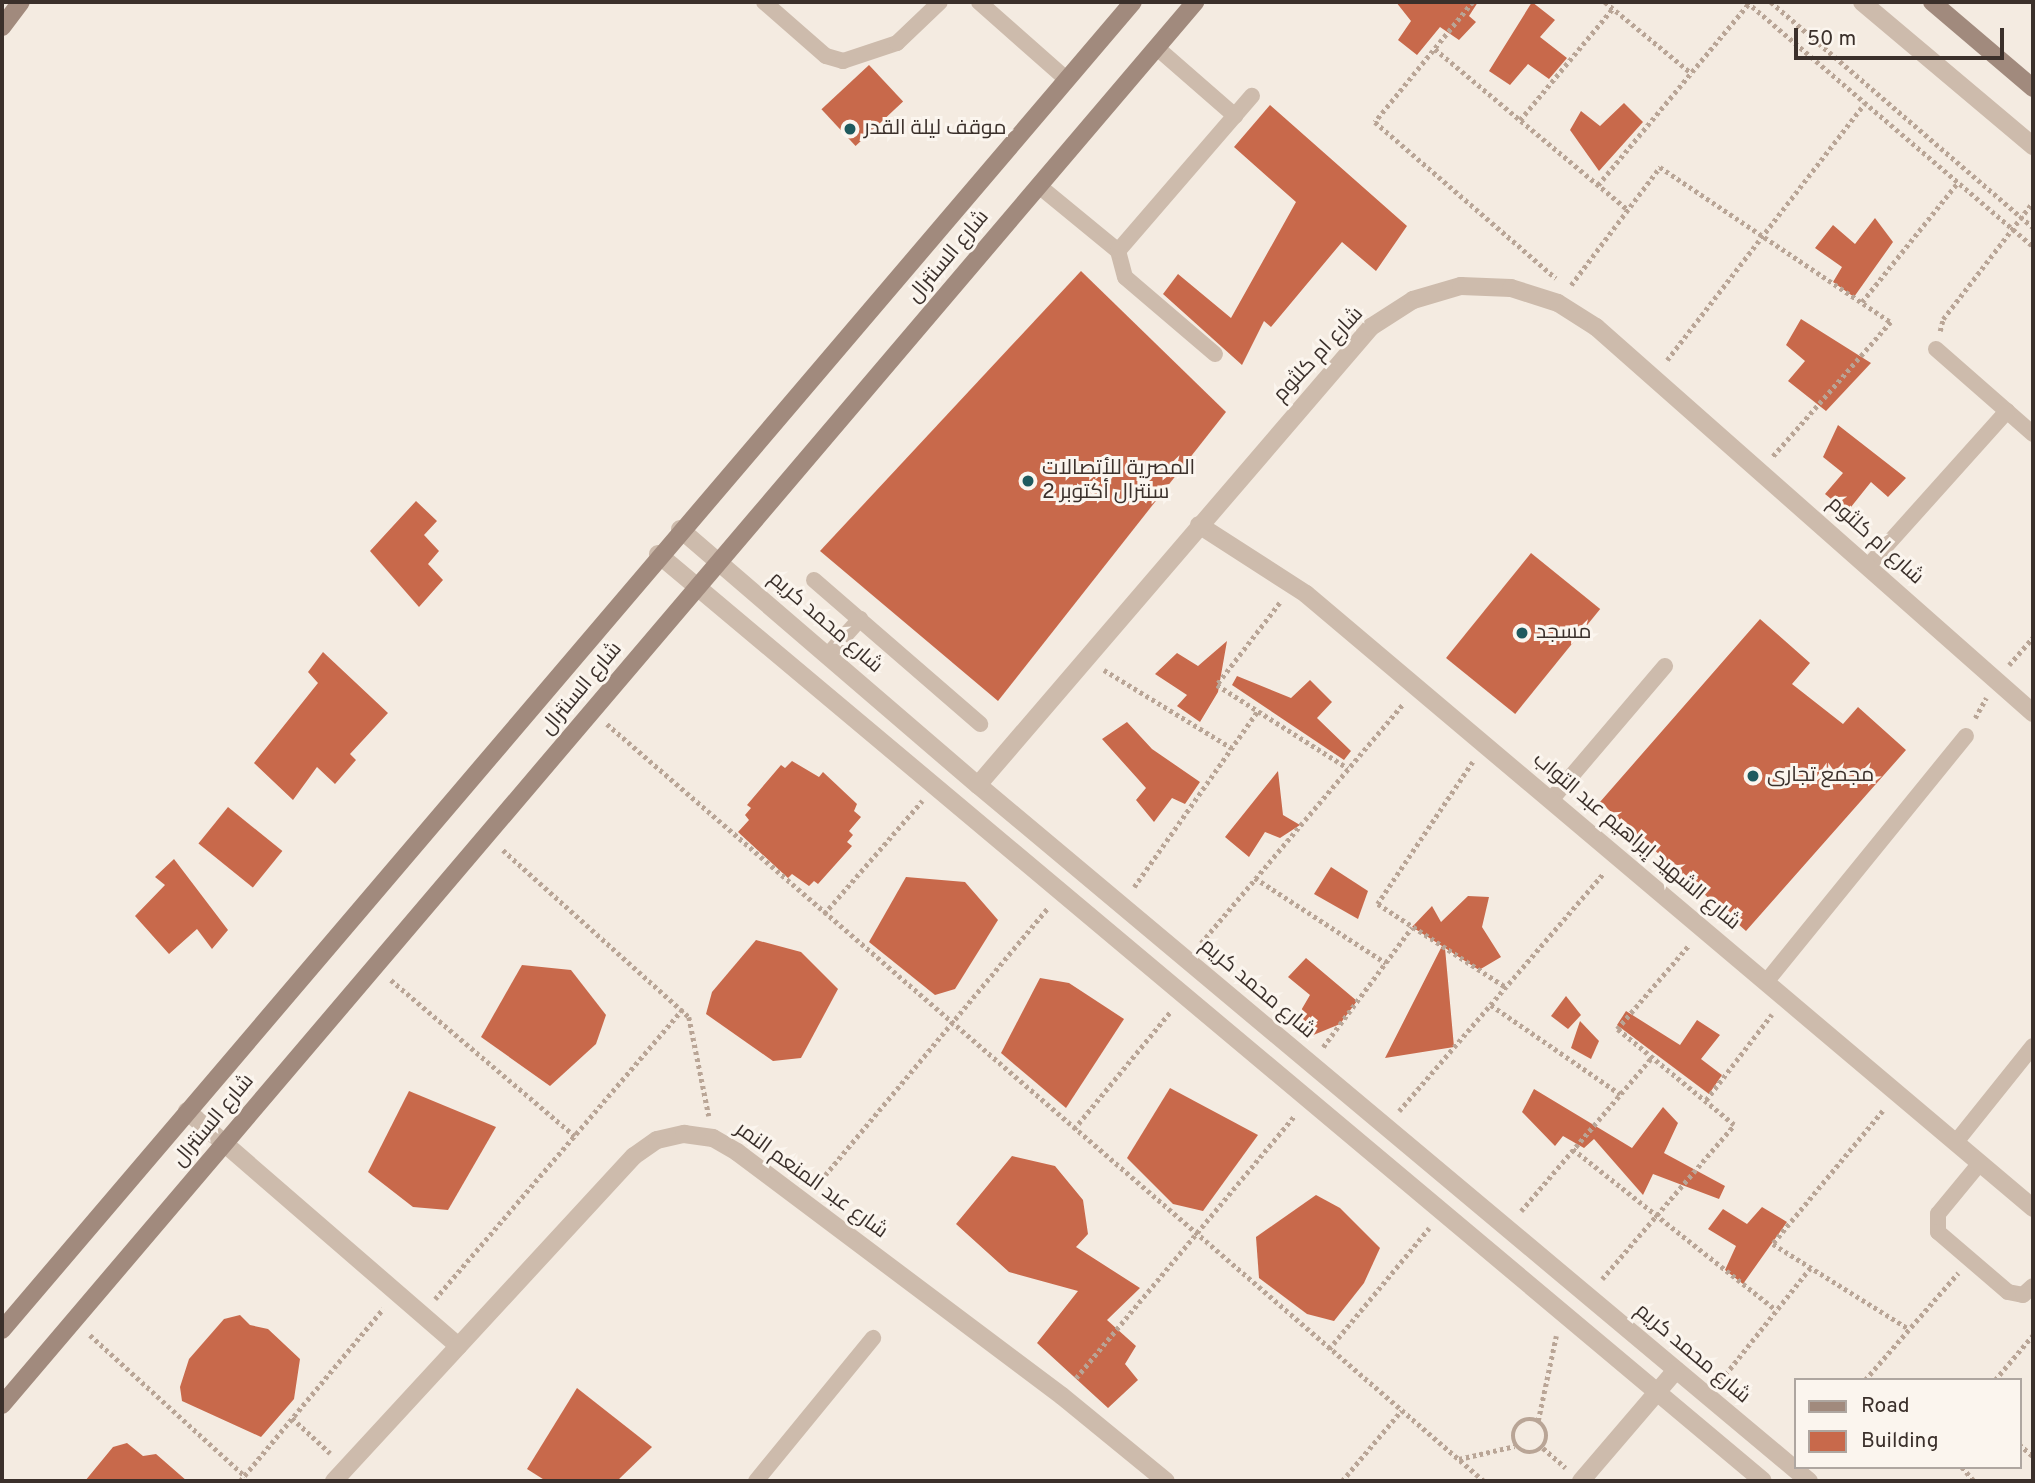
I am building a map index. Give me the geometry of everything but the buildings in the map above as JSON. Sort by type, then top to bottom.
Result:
[{"type":"street","points":[[2,27],[21,2]]},
{"type":"street","name":"شارع السنترال","points":[[2,1330],[658,554],[1132,2]]},
{"type":"street","name":"شارع السنترال","points":[[2,1405],[1195,2]]},
{"type":"street","points":[[1862,2],[2033,146]]},
{"type":"street","points":[[1932,2],[2033,88]]},
{"type":"street","name":"شارع ام كلثوم","points":[[978,785],[1336,363],[1371,327],[1413,300],[1461,286],[1511,288],[1564,296],[2033,713]]},
{"type":"street","name":"شارع الشهيد إبراهيم عبد التواب","points":[[1199,525],[1293,586],[1417,687],[2033,1208]]},
{"type":"street","name":"شارع محمد كريم","points":[[680,529],[978,785],[1794,1468]]},
{"type":"street","points":[[658,554],[1763,1481]]},
{"type":"street","points":[[187,1111],[458,1346]]},
{"type":"street","name":"شارع عبد المنعم النمر","points":[[340,1474],[634,1156],[657,1140],[684,1133],[713,1138],[803,1202],[1062,1396],[1166,1481]]},
{"type":"street","points":[[1581,1481],[1676,1370]]},
{"type":"street","name":"شارع محمد كريم","points":[[1795,1469],[1809,1481]]},
{"type":"lane","points":[[764,2],[826,56],[842,61],[897,43],[940,2]]},
{"type":"lane","points":[[979,2],[1066,79]]},
{"type":"lane","points":[[1156,47],[1235,116]]},
{"type":"lane","points":[[1118,251],[1252,96]]},
{"type":"lane","points":[[1039,186],[1118,251],[1125,276],[1215,354]]},
{"type":"lane","points":[[1936,349],[2033,434]]},
{"type":"lane","points":[[1869,565],[2007,411]]},
{"type":"lane","points":[[814,580],[980,724]]},
{"type":"lane","points":[[827,656],[860,619]]},
{"type":"lane","points":[[1551,800],[1665,666]]},
{"type":"lane","points":[[1766,982],[1966,736]]},
{"type":"lane","points":[[1956,1142],[2033,1046]]},
{"type":"lane","points":[[1980,1163],[1936,1223],[1938,1231],[2015,1295],[2033,1286]]},
{"type":"lane","points":[[756,1481],[873,1338]]},
{"type":"path","points":[[1473,2],[1375,122],[1564,296],[1660,167],[1891,324],[1760,471]]},
{"type":"path","points":[[1605,2],[1691,73]]},
{"type":"path","points":[[1771,2],[2033,228]]},
{"type":"path","points":[[1598,185],[1748,3],[2033,246]]},
{"type":"path","points":[[1520,120],[1612,8]]},
{"type":"path","points":[[1435,49],[1627,209]]},
{"type":"path","points":[[1653,377],[1865,103]]},
{"type":"path","points":[[1862,302],[1958,182]]},
{"type":"path","points":[[1936,349],[1943,318],[2033,202]]},
{"type":"path","points":[[1293,586],[1217,681],[1219,688],[1348,768]]},
{"type":"path","points":[[1086,659],[1232,748]]},
{"type":"path","points":[[1187,960],[1417,687]]},
{"type":"path","points":[[593,712],[1484,1481]]},
{"type":"path","points":[[1122,905],[1258,712]]},
{"type":"path","points":[[1486,745],[1378,901],[1412,927],[1506,987]]},
{"type":"path","points":[[824,914],[936,785]]},
{"type":"path","points":[[487,836],[683,1009],[692,1026],[713,1138]]},
{"type":"path","points":[[1386,1126],[1618,857]]},
{"type":"path","points":[[1255,878],[1386,963]]},
{"type":"path","points":[[803,1202],[1062,891]]},
{"type":"path","points":[[1311,1063],[1412,927]]},
{"type":"path","points":[[1587,1295],[1734,1125],[1617,1026],[1703,929]]},
{"type":"path","points":[[376,967],[575,1136]]},
{"type":"path","points":[[1074,1129],[1184,995]]},
{"type":"path","points":[[1706,1100],[1785,998]]},
{"type":"path","points":[[1490,1005],[1620,1094]]},
{"type":"path","points":[[422,1314],[683,1009]]},
{"type":"path","points":[[1507,1228],[1652,1057]]},
{"type":"path","points":[[1899,1093],[1774,1237],[1776,1247],[1909,1329]]},
{"type":"path","points":[[1062,1396],[1308,1099]]},
{"type":"path","points":[[1573,1149],[1776,1310]]},
{"type":"path","points":[[1329,1349],[1443,1212]]},
{"type":"path","points":[[1867,1378],[1970,1260]]},
{"type":"path","points":[[1707,1396],[1810,1268]]},
{"type":"path","points":[[240,1481],[397,1292]]},
{"type":"path","points":[[1538,1421],[1561,1311]]},
{"type":"path","points":[[74,1320],[245,1476]]},
{"type":"path","points":[[1997,1378],[2033,1335]]},
{"type":"path","points":[[1342,1481],[1401,1411]]},
{"type":"path","points":[[292,1419],[340,1474]]},
{"type":"path","points":[[1458,1459],[1516,1446],[1529,1453],[1543,1448],[1547,1433],[1538,1421],[1527,1419],[1517,1424],[1516,1446]]},
{"type":"place","name":"موقف ليلة القدر","points":[[850,129]]},
{"type":"place","name":"المصرية للأتصالات سنترال أكتوبر 2","points":[[1028,481]]},
{"type":"place","name":"مسجد","points":[[1522,633]]},
{"type":"place","name":"مجمع تجارى","points":[[1753,776]]}]
